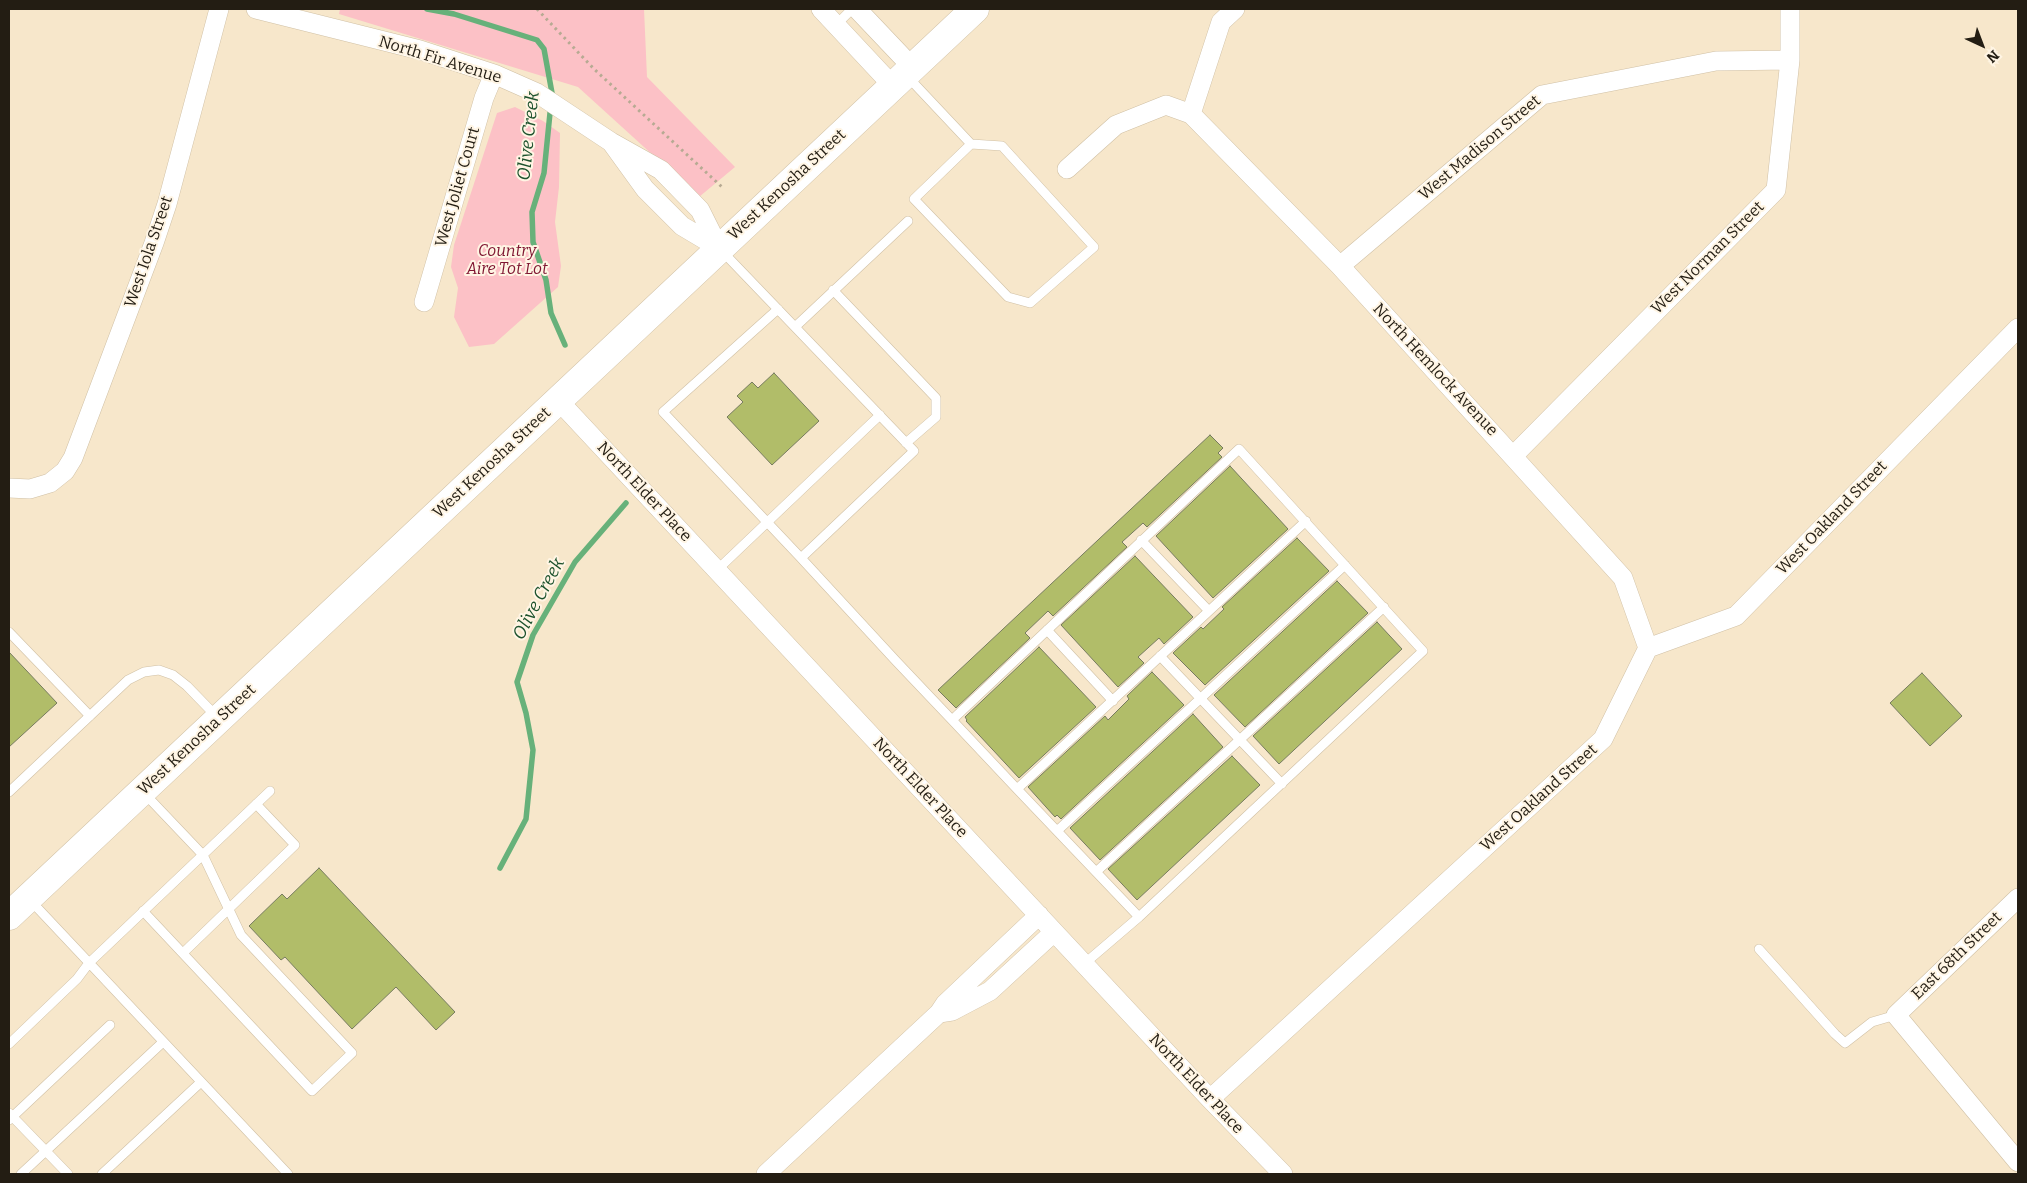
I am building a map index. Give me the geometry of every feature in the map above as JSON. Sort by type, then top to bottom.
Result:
[{"type":"main road","name":"West Kenosha Street","points":[[9,916],[975,9]]},
{"type":"street","name":"West Iola Street","points":[[9,488],[30,489],[50,483],[65,471],[73,458],[154,243],[169,195],[219,9]]},
{"type":"street","name":"North Fir Avenue","points":[[256,9],[420,50],[494,74],[536,93],[611,142],[661,170],[700,210],[719,248]]},
{"type":"street","points":[[821,9],[836,25],[903,76]]},
{"type":"street","points":[[857,9],[903,76]]},
{"type":"street","points":[[1067,168],[1116,125],[1166,105],[1191,114],[1221,22],[1235,9]]},
{"type":"street","name":"West Norman Street","points":[[1514,456],[1776,190],[1790,60],[1790,9]]},
{"type":"street","name":"West Madison Street","points":[[1340,266],[1542,95],[1716,60],[1790,60]]},
{"type":"street","name":"West Joliet Court","points":[[424,302],[484,98],[494,74]]},
{"type":"street","name":"North Hemlock Avenue","points":[[1191,114],[1340,266],[1623,578],[1648,648]]},
{"type":"street","name":"West Oakland Street","points":[[1210,1099],[1603,739],[1648,648],[1736,616],[2018,328]]},
{"type":"street","name":"North Elder Place","points":[[558,400],[1210,1099],[1283,1174]]},
{"type":"street","name":"East 68th Street","points":[[1896,1015],[2018,898]]},
{"type":"street","points":[[1006,961],[1038,915]]},
{"type":"street","points":[[766,1174],[938,1013],[944,1004],[1006,961],[1054,932]]},
{"type":"street","points":[[1896,1015],[2018,1162]]},
{"type":"lane","points":[[836,25],[852,9]]},
{"type":"lane","points":[[903,76],[971,144],[1002,146],[1094,247],[1030,303],[1008,297],[914,199],[971,144]]},
{"type":"lane","points":[[795,327],[908,221]]},
{"type":"lane","points":[[719,248],[914,451],[801,558]]},
{"type":"lane","points":[[833,290],[936,398],[936,417],[906,443]]},
{"type":"lane","points":[[778,309],[663,412],[1139,917]]},
{"type":"lane","points":[[717,570],[880,415]]},
{"type":"lane","points":[[952,720],[1239,449],[1424,651],[1139,917],[1084,964]]},
{"type":"lane","points":[[1017,789],[1306,521]]},
{"type":"lane","points":[[1141,540],[1209,611]]},
{"type":"lane","points":[[1057,831],[1345,565]]},
{"type":"lane","points":[[1096,872],[1384,607]]},
{"type":"lane","points":[[1047,630],[1112,701]]},
{"type":"lane","points":[[9,632],[90,716]]},
{"type":"lane","points":[[1160,656],[1282,784]]},
{"type":"lane","points":[[9,792],[128,680],[144,672],[159,670],[173,675],[187,686],[219,719]]},
{"type":"lane","points":[[142,791],[203,855],[241,935],[352,1053],[312,1091],[143,911]]},
{"type":"lane","points":[[9,1044],[77,979],[89,963],[270,791]]},
{"type":"lane","points":[[183,953],[295,845],[256,804]]},
{"type":"lane","points":[[28,898],[288,1174]]},
{"type":"lane","points":[[1759,949],[1845,1043],[1872,1022],[1896,1015]]},
{"type":"lane","points":[[68,1174],[10,1116],[110,1025]]},
{"type":"lane","points":[[21,1174],[163,1042]]},
{"type":"lane","points":[[102,1174],[201,1082]]},
{"type":"path","points":[[537,9],[594,69],[722,187]]},
{"type":"green space","points":[[340,9],[644,9],[647,77],[735,167],[699,197],[578,87],[339,14]]},
{"type":"green space","name":"Country Aire Tot Lot","points":[[515,107],[543,121],[560,133],[559,187],[555,222],[561,266],[558,287],[494,344],[469,347],[454,317],[458,288],[451,267],[454,245],[497,113]]},
{"type":"building","points":[[774,373],[819,421],[772,465],[727,417],[743,402],[737,396],[752,382],[758,388]]},
{"type":"building","points":[[1210,435],[1223,448],[1218,453],[1222,457],[1147,527],[1143,523],[1122,542],[1127,547],[1053,616],[1048,611],[1025,633],[1030,638],[956,708],[938,690]]},
{"type":"building","points":[[1230,466],[1288,529],[1213,598],[1156,536]]},
{"type":"building","points":[[1297,538],[1329,571],[1205,685],[1173,653],[1201,627],[1203,629],[1224,609],[1222,607]]},
{"type":"building","points":[[1135,556],[1193,617],[1164,644],[1159,638],[1138,657],[1144,663],[1118,687],[1061,625]]},
{"type":"building","points":[[1337,581],[1368,613],[1245,727],[1214,695]]},
{"type":"building","points":[[1377,622],[1402,649],[1279,764],[1253,736]]},
{"type":"building","points":[[1039,647],[1096,707],[1019,778],[966,721],[965,717]]},
{"type":"building","points":[[9,652],[57,703],[9,747]]},
{"type":"building","points":[[1152,672],[1184,705],[1061,819],[1057,815],[1055,817],[1028,787],[1105,716],[1108,720],[1129,699],[1127,696]]},
{"type":"building","points":[[1922,673],[1962,716],[1930,746],[1890,703]]},
{"type":"building","points":[[1193,714],[1223,747],[1100,860],[1070,828]]},
{"type":"building","points":[[1232,756],[1260,785],[1137,900],[1108,869]]},
{"type":"building","points":[[319,868],[455,1012],[436,1030],[396,987],[352,1029],[285,957],[281,960],[249,926],[282,894],[287,899]]},
{"type":"waterway","name":"Olive Creek","points":[[427,9],[454,14],[537,40],[544,49],[552,93],[544,173],[532,212],[533,242],[546,280],[551,313],[565,345]]},
{"type":"waterway","name":"Olive Creek","points":[[500,868],[526,819],[533,750],[526,713],[517,682],[533,635],[575,562],[626,503]]}]
